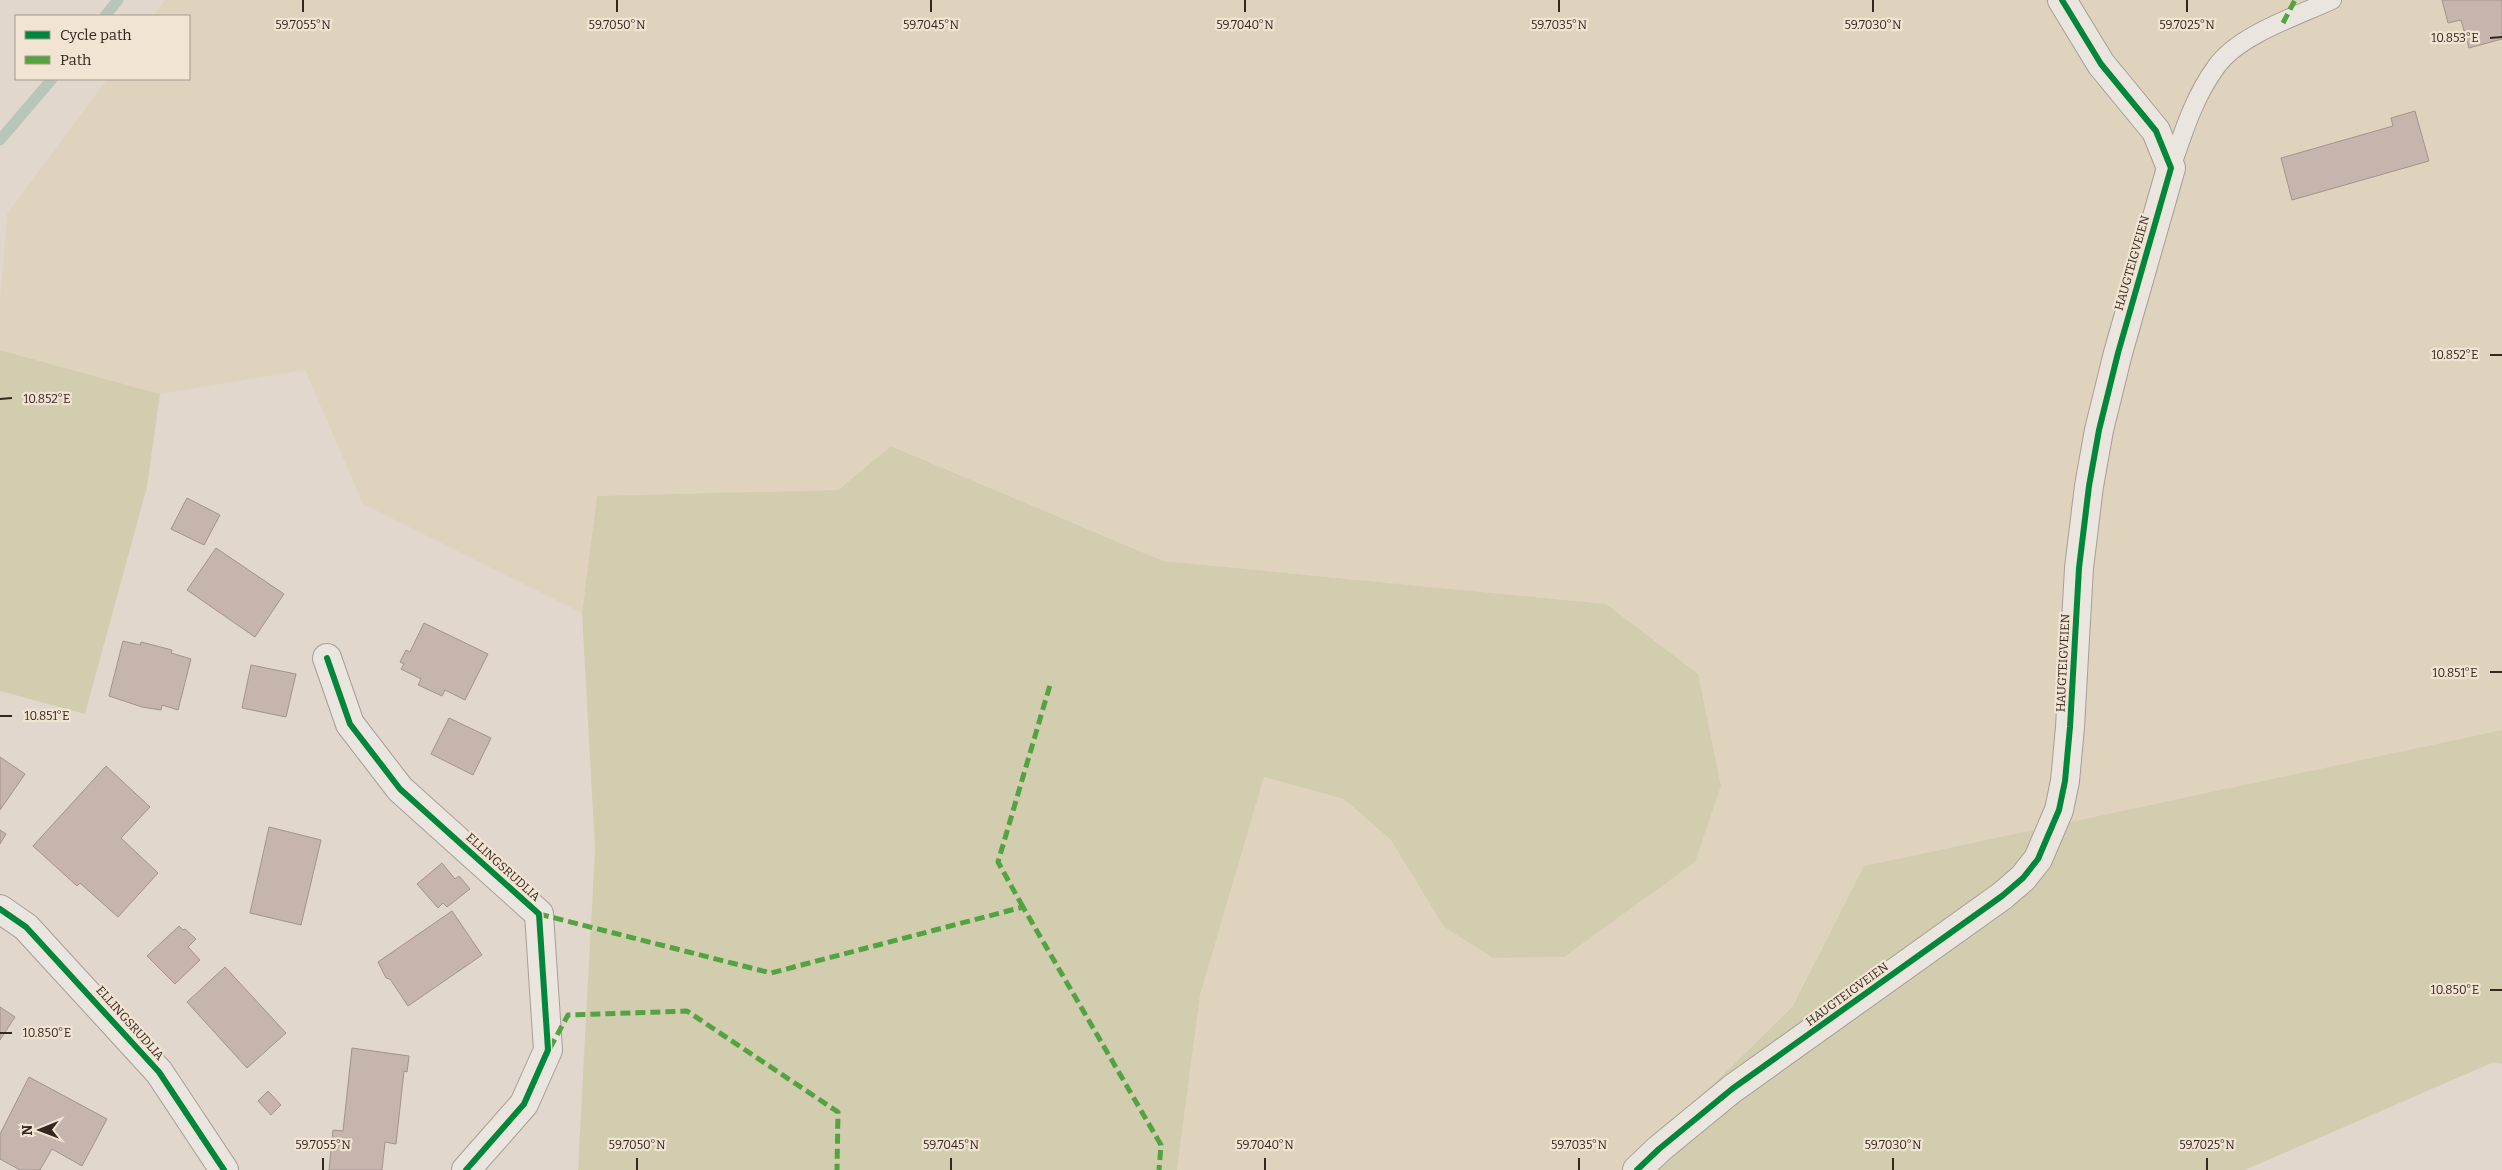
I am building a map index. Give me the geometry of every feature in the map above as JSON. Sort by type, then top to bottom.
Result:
[{"type":"street","points":[[2062,0],[2101,64],[2156,132],[2171,168]]},
{"type":"street","name":"HAUGTEIGVEIEN","points":[[1637,1170],[1732,1089],[2002,896],[2023,878],[2038,859],[2053,826],[2065,781],[2079,568],[2089,486],[2099,430],[2118,353],[2171,168]]},
{"type":"street","name":"ELLINGSRUDLIA","points":[[327,658],[350,724],[400,789],[539,914],[548,1050],[524,1104],[466,1170]]},
{"type":"street","name":"ELLINGSRUDLIA","points":[[0,909],[26,926],[159,1072],[224,1170]]},
{"type":"lane","name":"HAUGTEIGVEIEN","points":[[2171,168],[2190,114],[2216,66],[2237,47],[2260,33],[2332,0]]},
{"type":"shaded area","points":[[165,0],[2502,0],[2502,730],[1864,866],[1792,1006],[1625,1170],[1177,1170],[1200,995],[1264,777],[1344,799],[1391,840],[1444,927],[1493,958],[1564,957],[1606,604],[1163,561],[892,446],[838,490],[597,496],[582,613],[363,504],[305,370],[160,394],[0,350],[0,300],[7,214],[106,80],[190,80],[190,15],[154,15]]},
{"type":"shaded area","points":[[0,350],[160,394],[147,487],[85,714],[0,691]]},
{"type":"shaded area","points":[[891,446],[1163,561],[1606,604],[1698,674],[1721,786],[1695,862],[1564,957],[1493,958],[1444,927],[1391,840],[1344,799],[1264,777],[1200,995],[1177,1170],[578,1170],[595,849],[582,613],[597,496],[838,490]]},
{"type":"shaded area","points":[[2502,730],[2502,1064],[2494,1062],[2245,1170],[1625,1170],[1792,1007],[1864,866]]},
{"type":"building","points":[[2442,0],[2502,0],[2502,39],[2469,48],[2461,20],[2448,23]]},
{"type":"building","points":[[2415,111],[2429,161],[2292,200],[2281,158],[2393,126],[2391,118]]},
{"type":"building","points":[[187,498],[220,515],[204,545],[171,529]]},
{"type":"building","points":[[216,548],[284,594],[255,637],[187,590]]},
{"type":"building","points":[[424,623],[488,654],[465,700],[445,690],[442,696],[418,685],[421,679],[401,669],[404,664],[400,662],[406,650],[410,652]]},
{"type":"building","points":[[123,641],[140,645],[141,642],[172,650],[171,653],[191,659],[178,710],[162,705],[161,710],[142,707],[109,696]]},
{"type":"building","points":[[251,665],[296,674],[286,717],[242,708]]},
{"type":"building","points":[[449,718],[491,738],[473,775],[431,754]]},
{"type":"building","points":[[0,757],[25,774],[0,810]]},
{"type":"building","points":[[106,766],[150,807],[121,838],[158,873],[118,917],[80,883],[77,886],[33,846]]},
{"type":"building","points":[[269,827],[321,840],[301,925],[250,913]]},
{"type":"building","points":[[0,830],[6,834],[0,844]]},
{"type":"building","points":[[442,863],[455,879],[459,876],[470,889],[447,907],[443,903],[438,908],[417,884]]},
{"type":"building","points":[[452,911],[482,955],[408,1006],[390,979],[386,978],[378,962]]},
{"type":"building","points":[[179,926],[196,939],[188,947],[200,960],[175,984],[147,956]]},
{"type":"building","points":[[225,967],[286,1033],[247,1068],[187,1002]]},
{"type":"building","points":[[0,1007],[15,1017],[0,1040]]},
{"type":"building","points":[[352,1048],[409,1056],[407,1072],[404,1071],[396,1144],[385,1142],[382,1170],[329,1170],[333,1130],[343,1131]]},
{"type":"building","points":[[29,1077],[107,1119],[82,1166],[52,1149],[40,1170],[20,1170],[0,1159],[0,1134]]},
{"type":"building","points":[[268,1091],[281,1105],[271,1115],[258,1101]]},
{"type":"waterway","points":[[106,15],[118,0]]},
{"type":"waterway","points":[[0,140],[51,80]]},
{"type":"marked path","points":[[2283,23],[2295,0]]},
{"type":"marked path","points":[[1023,907],[998,862],[1050,685]]},
{"type":"marked path","points":[[539,914],[771,973],[1023,907],[1161,1145],[1159,1170]]},
{"type":"marked path","points":[[550,1048],[568,1015],[687,1011],[838,1112],[837,1170]]},
{"type":"cycle path","points":[[1637,1170],[1659,1149],[1732,1089],[2002,896],[2023,878],[2038,859],[2059,810],[2065,781],[2079,568],[2089,486],[2099,430],[2118,353],[2171,168],[2156,131],[2101,64],[2062,0]]},
{"type":"cycle path","points":[[327,658],[350,724],[400,789],[539,914],[548,1050],[524,1104],[466,1170]]},
{"type":"cycle path","points":[[0,909],[26,927],[159,1072],[224,1170]]}]
